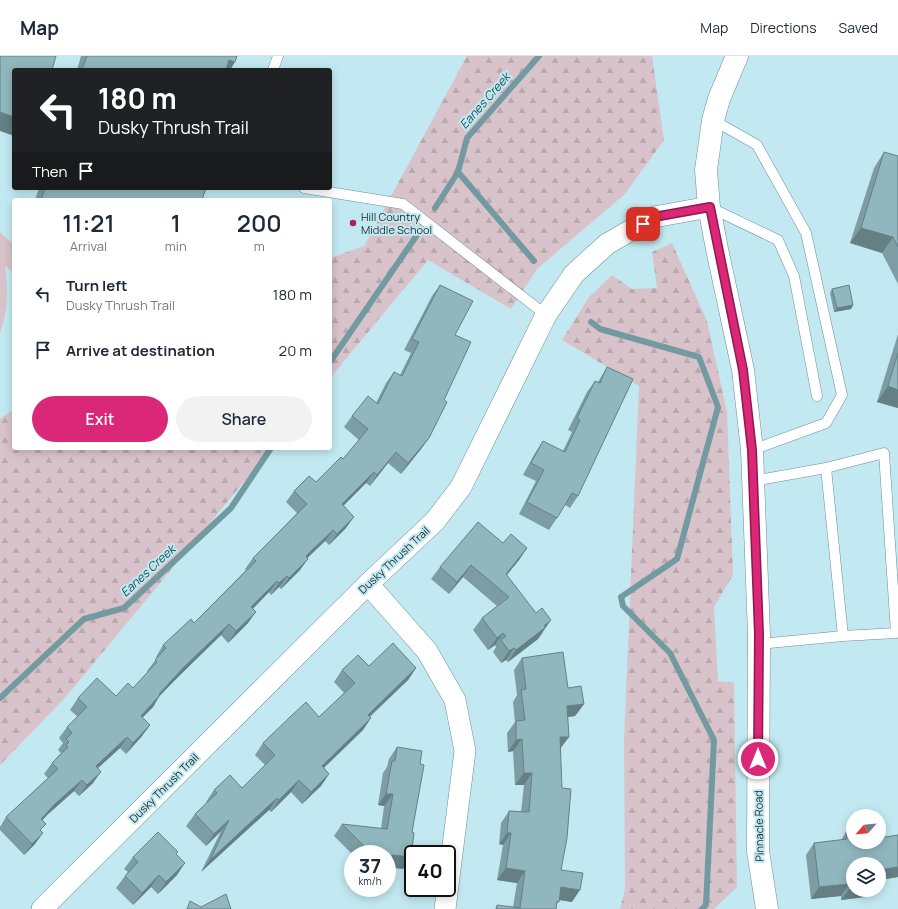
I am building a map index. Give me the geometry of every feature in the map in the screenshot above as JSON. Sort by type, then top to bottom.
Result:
[{"type":"street","name":"Pinnacle Road","points":[[736,56],[719,99],[713,120],[706,170],[710,207],[743,370],[752,450],[759,644],[758,851],[767,909]]},
{"type":"street","name":"Dusky Thrush Trail","points":[[55,905],[368,584],[435,521],[461,487],[546,315],[574,274],[607,244],[654,217],[710,207]]},
{"type":"street","points":[[368,584],[427,651],[455,700],[466,751],[445,909]]},
{"type":"lane","points":[[274,68],[278,56]]},
{"type":"lane","points":[[713,120],[757,145],[806,233],[842,395],[826,423],[752,450]]},
{"type":"lane","points":[[316,190],[403,204],[546,315]]},
{"type":"lane","points":[[710,207],[778,240],[794,276],[817,396]]},
{"type":"lane","points":[[753,481],[826,468],[884,453],[896,633],[843,636],[759,644]]},
{"type":"lane","points":[[826,468],[843,636]]},
{"type":"green space","points":[[467,56],[652,56],[664,140],[625,194],[537,269],[511,309],[428,260],[332,376],[332,257],[364,246]]},
{"type":"green space","points":[[0,232],[12,243],[12,271],[5,266],[7,300],[5,316],[0,333]]},
{"type":"green space","points":[[672,243],[707,321],[727,412],[733,575],[714,607],[718,681],[734,683],[737,887],[714,909],[620,909],[625,889],[624,739],[639,386],[562,340],[589,297],[612,275],[632,289],[657,288],[652,252]]},
{"type":"green space","points":[[12,410],[12,450],[270,450],[64,699],[0,765],[0,419]]},
{"type":"building","points":[[0,56],[56,56],[53,68],[12,68],[12,116],[0,112]]},
{"type":"building","points":[[87,56],[237,56],[235,62],[229,60],[227,68],[83,68]]},
{"type":"building","points":[[884,152],[898,156],[898,247],[893,237],[861,228]]},
{"type":"building","points":[[44,190],[205,190],[203,198],[42,198]]},
{"type":"building","points":[[440,285],[473,301],[455,335],[471,342],[444,400],[447,402],[429,438],[408,463],[396,452],[377,475],[374,472],[342,504],[354,517],[337,534],[333,530],[306,556],[308,559],[289,578],[287,576],[279,583],[277,581],[251,607],[256,612],[236,631],[229,624],[184,667],[141,716],[150,725],[133,743],[127,737],[96,766],[101,772],[87,785],[82,780],[55,804],[41,819],[46,824],[40,830],[43,833],[32,844],[6,817],[58,769],[52,763],[68,747],[66,745],[69,742],[66,739],[72,733],[67,727],[87,707],[78,698],[97,678],[116,696],[128,683],[133,688],[157,662],[155,660],[166,648],[163,645],[191,619],[194,623],[256,561],[253,558],[307,504],[294,491],[309,476],[316,482],[341,457],[343,459],[368,429],[352,416],[368,396],[378,404],[394,372],[402,376],[419,342],[412,339]]},
{"type":"building","points":[[849,285],[853,305],[837,308],[832,289]]},
{"type":"building","points":[[898,353],[898,390],[888,386]]},
{"type":"building","points":[[607,367],[633,379],[578,496],[572,493],[557,518],[527,502],[544,470],[531,463],[543,441],[565,452],[580,420],[577,418],[595,381],[600,383]]},
{"type":"building","points":[[478,522],[503,543],[511,534],[527,548],[506,574],[536,613],[542,608],[551,620],[544,626],[546,627],[516,650],[514,648],[509,651],[501,640],[506,636],[503,633],[497,638],[482,618],[509,597],[471,565],[457,582],[440,567]]},
{"type":"building","points":[[393,643],[416,668],[368,715],[371,718],[322,766],[329,774],[311,792],[299,780],[279,800],[277,798],[210,860],[229,820],[214,834],[195,814],[217,793],[214,790],[230,775],[242,788],[275,755],[263,743],[289,718],[306,702],[319,717],[355,683],[342,670],[358,655],[369,666]]},
{"type":"building","points":[[563,652],[568,688],[581,686],[584,704],[567,706],[569,737],[560,737],[562,788],[571,789],[567,838],[561,870],[583,873],[580,890],[561,887],[559,902],[557,901],[556,909],[497,909],[497,905],[520,908],[525,871],[506,868],[511,833],[507,833],[509,811],[529,812],[532,773],[524,773],[522,739],[516,740],[516,721],[525,720],[521,690],[526,689],[522,658]]},
{"type":"building","points":[[397,747],[422,751],[420,764],[424,765],[412,832],[414,833],[412,845],[404,845],[404,856],[396,855],[396,845],[363,845],[342,824],[387,829],[393,794],[386,794],[392,761],[395,761]]},
{"type":"building","points":[[158,832],[178,852],[176,854],[185,863],[166,882],[159,875],[142,893],[125,876],[138,862],[133,857]]},
{"type":"building","points":[[898,835],[898,867],[886,869],[886,857],[846,857],[846,884],[819,887],[814,843],[846,839],[846,849],[886,849],[886,837]]},
{"type":"building","points":[[226,894],[231,909],[187,909],[190,901],[201,907]]},
{"type":"waterway","name":"Eanes Creek","points":[[435,208],[458,172],[467,138],[539,56]]},
{"type":"waterway","points":[[458,172],[534,261]]},
{"type":"waterway","name":"Eanes Creek","points":[[332,359],[417,235]]},
{"type":"waterway","points":[[591,322],[600,329],[699,357],[718,407],[677,559],[621,597],[623,606],[670,653],[714,740],[706,905],[702,909]]},
{"type":"waterway","name":"Eanes Creek","points":[[0,698],[84,619],[124,608],[231,508],[270,450]]},
{"type":"place","name":"Hill Country Middle School","points":[[353,223]]},
{"type":"route","points":[[643,224],[654,217],[710,207],[717,249],[743,370],[752,450],[759,634],[758,759]]}]
